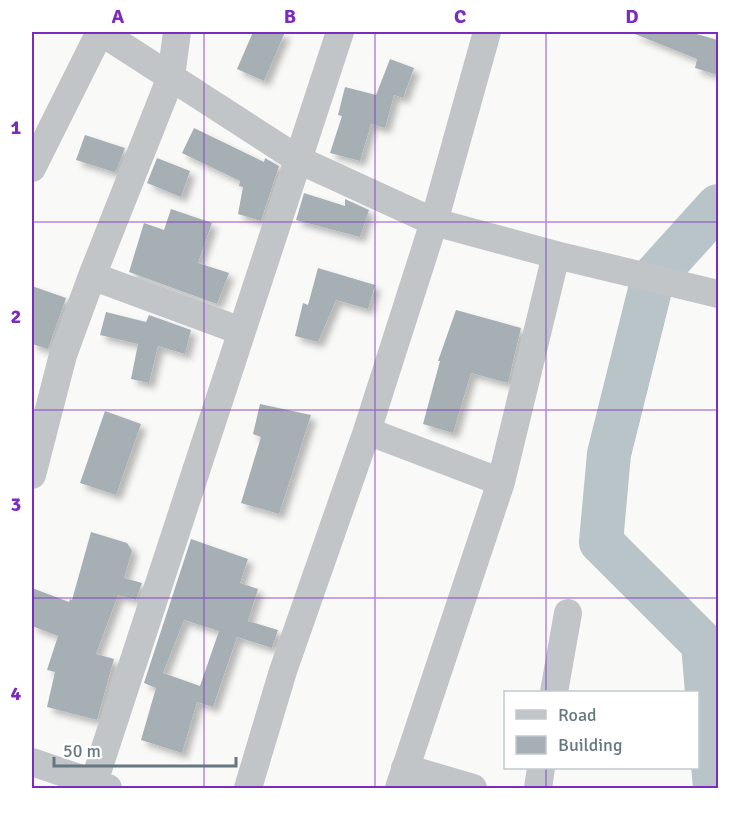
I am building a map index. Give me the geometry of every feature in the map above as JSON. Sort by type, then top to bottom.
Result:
[{"type":"street","points":[[32,168],[100,32],[299,160],[434,222],[556,255],[718,294]]},
{"type":"street","points":[[32,475],[63,355],[171,77],[177,32]]},
{"type":"street","points":[[32,762],[98,787],[241,332],[340,32]]},
{"type":"street","points":[[248,789],[283,671],[367,431],[434,222],[487,32]]},
{"type":"street","points":[[473,789],[402,778],[501,482],[556,255]]},
{"type":"street","points":[[92,276],[241,332]]},
{"type":"street","points":[[367,431],[501,482]]},
{"type":"street","points":[[554,691],[568,613]]},
{"type":"street","points":[[538,789],[541,769]]},
{"type":"building","points":[[253,32],[285,32],[264,81],[237,69]]},
{"type":"building","points":[[630,32],[689,32],[718,40],[718,75],[695,68],[697,59]]},
{"type":"building","points":[[390,59],[414,68],[403,98],[394,95],[385,128],[371,124],[360,161],[330,153],[342,116],[338,115],[345,87],[376,95]]},
{"type":"building","points":[[194,128],[264,162],[265,158],[279,166],[261,221],[238,214],[243,187],[239,186],[240,181],[182,153]]},
{"type":"building","points":[[85,135],[125,148],[116,171],[76,160]]},
{"type":"building","points":[[157,158],[190,171],[181,197],[147,183]]},
{"type":"building","points":[[304,193],[345,206],[345,199],[369,210],[360,237],[296,220]]},
{"type":"building","points":[[171,209],[212,223],[198,263],[229,273],[217,304],[129,272],[144,223],[164,230]]},
{"type":"building","points":[[318,268],[375,285],[368,309],[336,300],[318,342],[295,336],[303,303],[308,305]]},
{"type":"building","points":[[32,286],[66,298],[48,349],[32,344]]},
{"type":"building","points":[[456,310],[521,328],[508,383],[471,373],[453,433],[423,424],[440,361],[438,361]]},
{"type":"building","points":[[106,312],[146,322],[149,315],[191,330],[185,354],[158,346],[149,383],[131,379],[138,344],[100,335]]},
{"type":"building","points":[[260,404],[311,415],[279,514],[241,503],[261,437],[253,434]]},
{"type":"building","points":[[105,411],[141,424],[116,495],[80,483]]},
{"type":"building","points":[[91,532],[127,543],[132,551],[124,578],[142,583],[136,600],[118,595],[96,654],[114,659],[97,720],[47,707],[55,672],[47,670],[58,636],[32,626],[32,588],[69,602],[70,599],[72,600]]},
{"type":"building","points":[[191,539],[248,559],[240,583],[258,589],[248,621],[278,630],[272,648],[237,637],[213,707],[197,702],[182,753],[141,740],[156,688],[144,683]],"holes":[[[184,620],[219,631],[200,686],[163,673]]]},
{"type":"waterway","points":[[715,788],[703,644],[601,542],[609,454],[653,278],[718,206]]}]
